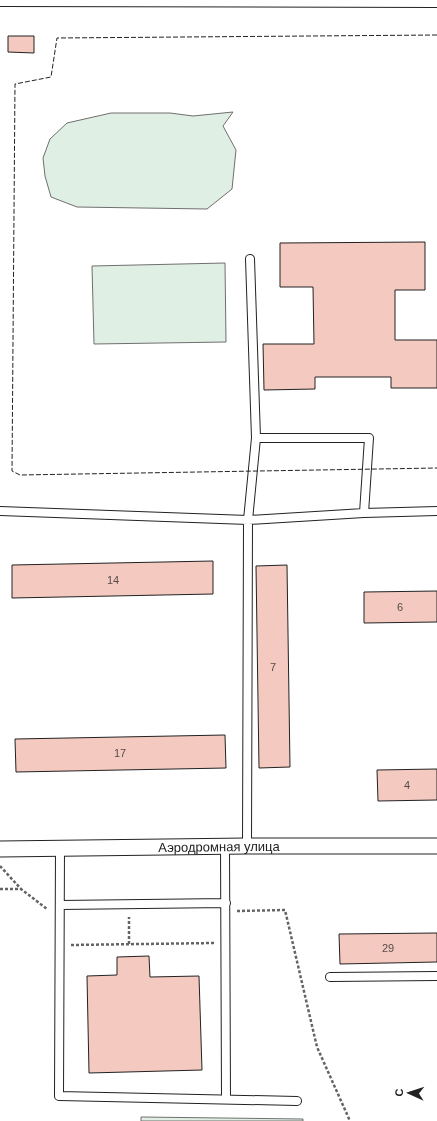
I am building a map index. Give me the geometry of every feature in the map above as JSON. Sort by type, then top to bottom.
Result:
[{"type":"street","name":"Аэродромная улица","points":[[0,849],[226,846],[437,846]]},
{"type":"lane","points":[[0,2],[235,1],[437,3]]},
{"type":"lane","points":[[247,846],[248,520],[256,438],[250,259]]},
{"type":"lane","points":[[256,438],[369,438],[364,513]]},
{"type":"lane","points":[[0,511],[248,520],[364,513],[437,511]]},
{"type":"lane","points":[[226,846],[226,1099]]},
{"type":"lane","points":[[60,848],[59,1096],[297,1101]]},
{"type":"lane","points":[[60,905],[226,903]]},
{"type":"lane","points":[[330,977],[437,976]]},
{"type":"path","points":[[0,866],[21,889],[60,919]]},
{"type":"path","points":[[0,889],[21,889]]},
{"type":"path","points":[[226,915],[238,910],[285,910],[317,1047],[350,1121]]},
{"type":"path","points":[[129,915],[129,944]]},
{"type":"path","points":[[60,945],[226,943]]},
{"type":"green space","points":[[233,112],[223,126],[236,150],[232,189],[207,209],[77,207],[51,197],[45,176],[43,158],[50,139],[67,123],[111,113],[170,113],[193,116]]},
{"type":"green space","points":[[225,263],[226,342],[94,344],[92,266]]},
{"type":"green space","points":[[141,1117],[303,1119],[303,1121],[141,1121]]},
{"type":"building","points":[[8,36],[34,36],[34,53],[8,52]]},
{"type":"building","points":[[425,242],[425,290],[395,290],[395,340],[437,340],[437,388],[391,388],[391,377],[315,377],[315,389],[264,390],[263,344],[314,344],[313,287],[280,287],[280,243]]},
{"type":"building","points":[[213,561],[213,594],[12,598],[12,565]]},
{"type":"building","points":[[287,565],[290,767],[259,768],[256,566]]},
{"type":"building","points":[[437,591],[437,622],[364,623],[364,592]]},
{"type":"building","points":[[225,735],[226,768],[16,772],[15,739]]},
{"type":"building","points":[[437,769],[437,800],[378,801],[377,770]]},
{"type":"building","points":[[437,933],[437,962],[340,964],[339,934]]},
{"type":"building","points":[[149,956],[150,977],[199,976],[202,1070],[89,1073],[87,976],[117,975],[117,957]]},
{"type":"fence","points":[[437,35],[57,38],[51,77],[15,84],[12,471],[20,475],[437,468]]}]
